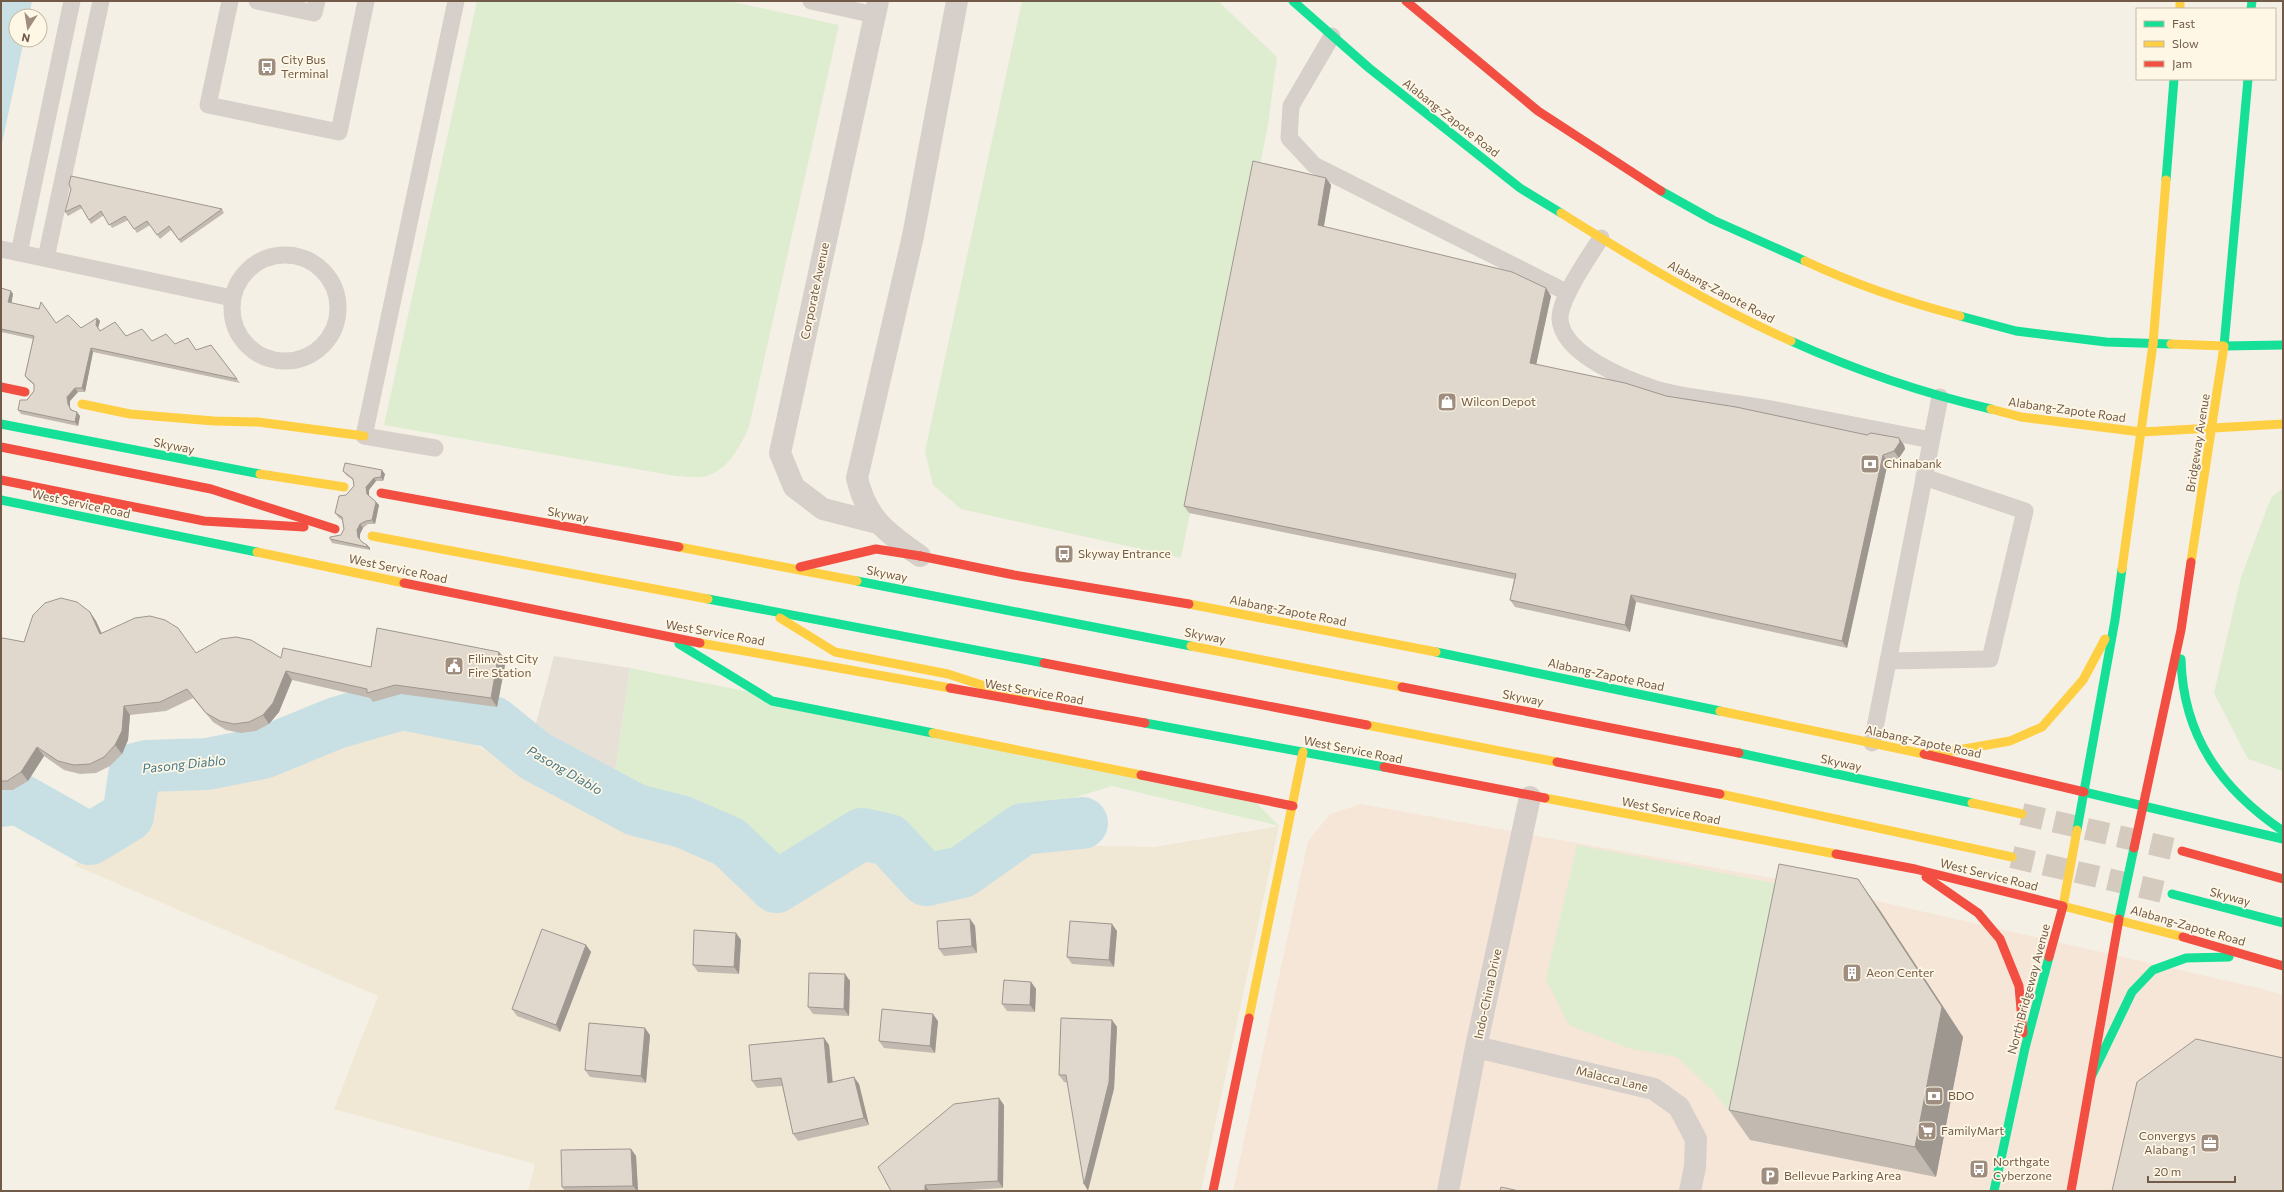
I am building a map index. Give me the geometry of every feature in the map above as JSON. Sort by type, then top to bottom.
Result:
[{"type":"main road","name":"Alabang-Zapote Road","points":[[1293,1],[1369,68],[1520,188],[1649,268],[1742,319],[1835,361],[1940,397],[2021,417],[2141,432],[2283,424]]},
{"type":"main road","points":[[1406,1],[1538,111],[1664,194],[1713,220],[1835,275],[1929,308],[2016,331],[2106,342],[2224,346],[2283,345]]},
{"type":"main road","points":[[2084,792],[2115,620],[2153,344],[2174,80]]},
{"type":"main road","name":"Bridgeway Avenue","points":[[2143,806],[2181,630],[2213,428],[2224,346],[2248,80]]},
{"type":"main road","points":[[1,387],[25,392]]},
{"type":"main road","points":[[82,404],[130,414],[214,421],[258,422],[364,436]]},
{"type":"main road","name":"Skyway","points":[[1,424],[216,467],[344,487]]},
{"type":"main road","points":[[1,447],[211,489],[335,529],[204,521],[1,480]]},
{"type":"main road","name":"Skyway","points":[[381,493],[791,568],[1688,742],[2022,814]]},
{"type":"main road","name":"West Service Road","points":[[1,500],[669,637],[1303,752],[1530,797],[1915,869],[2063,906]]},
{"type":"main road","points":[[372,536],[513,564],[767,610],[1689,788],[2012,857]]},
{"type":"main road","name":"Alabang-Zapote Road","points":[[791,568],[876,549],[920,556],[1014,575],[1176,602],[1454,655],[1929,755],[2283,839]]},
{"type":"main road","points":[[767,610],[835,652],[948,674],[1046,706]]},
{"type":"main road","points":[[1929,755],[2010,741],[2042,727],[2063,705],[2083,680],[2115,620]]},
{"type":"main road","points":[[2181,630],[2183,683],[2186,701],[2204,751],[2236,794],[2264,819],[2283,831]]},
{"type":"main road","points":[[669,637],[772,701],[1293,806]]},
{"type":"main road","points":[[1213,1191],[1303,752]]},
{"type":"main road","name":"North Bridgeway Avenue","points":[[1994,1191],[2025,1048],[2063,906],[2084,792]]},
{"type":"main road","points":[[2071,1191],[2119,919],[2143,806]]},
{"type":"main road","points":[[2182,851],[2283,879]]},
{"type":"main road","points":[[1915,869],[1978,913],[2000,940],[2019,986],[2025,1048]]},
{"type":"main road","name":"Skyway","points":[[2172,894],[2283,924]]},
{"type":"main road","name":"Alabang-Zapote Road","points":[[2063,906],[2119,919],[2283,966]]},
{"type":"main road","points":[[2092,1075],[2132,992],[2153,970],[2186,958],[2249,956]]},
{"type":"street","points":[[920,556],[893,538],[867,510],[860,494],[857,478],[913,236],[957,1]]},
{"type":"street","name":"Corporate Avenue","points":[[877,8],[780,453],[794,487],[823,510],[878,523]]},
{"type":"street","name":"Indo-China Drive","points":[[1448,1191],[1476,1047],[1530,797]]},
{"type":"street","name":"Malacca Lane","points":[[1476,1047],[1654,1089],[1680,1107],[1696,1139],[1695,1167],[1690,1191]]},
{"type":"lane","points":[[19,252],[72,1]]},
{"type":"lane","points":[[46,258],[101,1]]},
{"type":"lane","points":[[230,1],[208,104],[339,132],[366,1]]},
{"type":"lane","points":[[257,1],[314,13],[317,1]]},
{"type":"lane","points":[[435,448],[364,436],[456,1]]},
{"type":"lane","points":[[811,1],[877,8]]},
{"type":"lane","points":[[1332,36],[1291,106],[1289,138],[1314,165],[1568,293]]},
{"type":"lane","points":[[1601,238],[1568,293],[1560,318],[1563,329],[1575,347],[1592,360],[1625,378],[1660,390],[1773,409],[1931,440]]},
{"type":"lane","points":[[1,249],[232,298]]},
{"type":"lane","points":[[278,255],[300,257],[319,268],[327,276],[337,296],[338,318],[328,340],[310,356],[293,361],[275,360],[253,351],[237,333],[231,310],[232,298],[241,278],[257,263],[278,255]]},
{"type":"lane","points":[[1872,743],[1940,397]]},
{"type":"lane","points":[[1888,661],[1990,659],[2025,511],[1924,477]]},
{"type":"shaded area","points":[[554,656],[630,668],[613,786],[571,760],[534,731]]},
{"type":"shaded area","points":[[402,713],[492,753],[552,791],[709,851],[744,884],[783,892],[855,845],[885,852],[913,888],[950,886],[1012,844],[1154,847],[1279,826],[1201,1191],[528,1191],[535,1164],[334,1109],[378,996],[74,865],[128,820],[148,773],[199,773]]},
{"type":"shaded area","name":"Northgate Cyberzone","points":[[1361,804],[1838,890],[1890,904],[2263,989],[2283,995],[2283,1191],[1233,1191],[1308,841],[1330,814]]},
{"type":"green space","points":[[477,1],[728,1],[839,25],[749,427],[736,451],[718,471],[701,477],[676,476],[384,425]]},
{"type":"green space","points":[[1022,1],[1218,1],[1277,57],[1268,125],[1181,558],[961,509],[933,485],[925,451]]},
{"type":"green space","points":[[2283,488],[2283,771],[2248,759],[2214,693],[2241,577],[2271,498]]},
{"type":"green space","points":[[630,668],[1144,772],[1250,796],[1279,826],[1112,786],[1025,813],[939,873],[888,831],[852,823],[775,879],[730,828],[613,786]]},
{"type":"green space","points":[[1577,845],[1779,884],[1734,1117],[1713,1091],[1677,1057],[1631,1049],[1569,1025],[1546,979]]},
{"type":"water","points":[[1,1],[32,1],[31,8],[8,8],[8,48],[22,48],[1,148]]},
{"type":"building","name":"Wilcon Depot","points":[[1253,161],[1326,178],[1318,225],[1512,272],[1546,288],[1530,363],[1625,383],[1666,396],[1736,407],[1867,435],[1871,433],[1899,438],[1900,442],[1894,451],[1883,455],[1842,641],[1631,595],[1625,625],[1510,600],[1516,574],[1184,506]]},
{"type":"building","points":[[71,176],[222,209],[179,240],[169,226],[157,235],[147,221],[134,229],[125,216],[109,225],[101,211],[89,220],[80,205],[65,212],[71,189],[69,184]]},
{"type":"building","points":[[1,288],[11,291],[8,302],[39,309],[41,302],[56,323],[68,315],[81,328],[97,318],[96,325],[100,331],[115,322],[126,336],[142,329],[152,341],[166,334],[175,344],[188,338],[196,350],[211,345],[237,379],[91,348],[82,388],[75,388],[67,397],[71,410],[77,412],[75,422],[18,410],[20,400],[27,400],[34,391],[34,384],[25,376],[34,336],[1,329]]},
{"type":"building","points":[[345,463],[382,470],[381,477],[374,478],[366,487],[367,494],[376,502],[372,520],[360,524],[357,530],[358,537],[367,545],[367,547],[330,539],[330,537],[341,535],[344,529],[342,517],[335,513],[339,496],[346,495],[354,486],[353,479],[343,471]]},
{"type":"building","points":[[61,598],[77,602],[90,612],[100,634],[135,618],[150,616],[165,620],[178,628],[196,653],[221,639],[236,637],[251,640],[281,658],[283,648],[371,667],[377,628],[499,652],[491,698],[395,685],[367,693],[367,689],[286,671],[273,703],[263,715],[249,722],[234,724],[220,721],[206,713],[187,689],[160,702],[124,706],[122,731],[115,745],[104,757],[90,764],[74,765],[58,761],[37,747],[21,772],[7,781],[1,781],[1,639],[3,638],[24,642],[33,615],[45,603]]},
{"type":"building","name":"Aeon Center","points":[[1779,864],[1858,879],[1942,1007],[1915,1147],[1729,1110]]},
{"type":"building","points":[[970,919],[972,946],[939,949],[937,921]]},
{"type":"building","points":[[1070,921],[1112,924],[1109,960],[1067,957]]},
{"type":"building","points":[[542,929],[586,945],[556,1025],[512,1009]]},
{"type":"building","points":[[694,930],[736,933],[734,967],[693,965]]},
{"type":"building","points":[[809,973],[845,974],[844,1009],[808,1007]]},
{"type":"building","points":[[1004,980],[1031,982],[1030,1005],[1002,1004]]},
{"type":"building","points":[[882,1009],[933,1014],[930,1046],[879,1041]]},
{"type":"building","points":[[1061,1018],[1112,1020],[1109,1082],[1084,1184],[1066,1075],[1059,1075]]},
{"type":"building","points":[[589,1023],[645,1028],[641,1076],[585,1070]]},
{"type":"building","points":[[824,1038],[828,1083],[854,1077],[864,1118],[793,1134],[781,1078],[752,1081],[749,1045]]},
{"type":"building","name":"Convergys Alabang 1","points":[[2196,1039],[2283,1058],[2283,1191],[2112,1191],[2137,1082]]},
{"type":"building","points":[[999,1098],[998,1181],[925,1185],[925,1191],[891,1191],[878,1167],[954,1104]]},
{"type":"building","points":[[631,1149],[633,1186],[562,1187],[561,1150]]},
{"type":"building","points":[[1501,1187],[1519,1191],[1500,1191]]},
{"type":"waterway","name":"Pasong Diablo","points":[[1,801],[19,799],[90,839],[128,816],[135,769],[147,766],[207,764],[263,753],[336,723],[402,704],[493,722],[535,756],[636,810],[683,822],[729,842],[776,887],[862,834],[889,840],[926,880],[962,872],[1023,829],[1082,823]]},
{"type":"tunnel","points":[[2022,814],[2182,851]]},
{"type":"tunnel","points":[[2012,857],[2172,894]]},
{"type":"traffic: fast","points":[[1293,1],[1369,68],[1520,188],[1561,213]]},
{"type":"traffic: fast","points":[[2251,8],[2252,1]]},
{"type":"traffic: fast","points":[[2166,180],[2174,80]]},
{"type":"traffic: fast","points":[[2248,80],[2224,346],[2283,345]]},
{"type":"traffic: fast","points":[[1661,191],[1713,220],[1805,261]]},
{"type":"traffic: fast","points":[[1960,316],[2016,331],[2106,342],[2171,344]]},
{"type":"traffic: fast","points":[[1791,341],[1840,362],[1889,380],[1940,396],[1991,409]]},
{"type":"traffic: fast","points":[[1,424],[260,474]]},
{"type":"traffic: fast","points":[[1,500],[257,552]]},
{"type":"traffic: fast","points":[[2077,830],[2115,620],[2122,569]]},
{"type":"traffic: fast","points":[[857,581],[1191,646]]},
{"type":"traffic: fast","points":[[708,599],[1044,663]]},
{"type":"traffic: fast","points":[[679,644],[772,701],[933,733]]},
{"type":"traffic: fast","points":[[1436,652],[1720,711]]},
{"type":"traffic: fast","points":[[2181,659],[2183,687],[2189,712],[2198,736],[2210,758],[2224,778],[2241,797],[2261,815],[2283,831]]},
{"type":"traffic: fast","points":[[1145,723],[1384,767]]},
{"type":"traffic: fast","points":[[1739,753],[1972,803]]},
{"type":"traffic: fast","points":[[2084,792],[2283,839]]},
{"type":"traffic: fast","points":[[2119,919],[2134,848]]},
{"type":"traffic: fast","points":[[2172,894],[2283,923]]},
{"type":"traffic: fast","points":[[1994,1191],[2025,1048],[2049,957]]},
{"type":"traffic: fast","points":[[2092,1075],[2132,992],[2153,970],[2186,958],[2229,957]]},
{"type":"traffic: slow","points":[[2180,1],[2180,8]]},
{"type":"traffic: slow","points":[[2153,344],[2166,180]]},
{"type":"traffic: slow","points":[[1561,213],[1617,248],[1702,297],[1791,341]]},
{"type":"traffic: slow","points":[[1805,261],[1881,292],[1960,316]]},
{"type":"traffic: slow","points":[[2122,569],[2153,344]]},
{"type":"traffic: slow","points":[[2171,344],[2224,346],[2191,562]]},
{"type":"traffic: slow","points":[[82,404],[130,414],[214,421],[258,422],[364,436]]},
{"type":"traffic: slow","points":[[1991,409],[2021,417],[2141,432],[2213,428]]},
{"type":"traffic: slow","points":[[2213,428],[2283,424]]},
{"type":"traffic: slow","points":[[260,474],[344,487]]},
{"type":"traffic: slow","points":[[372,536],[708,599]]},
{"type":"traffic: slow","points":[[679,547],[857,581]]},
{"type":"traffic: slow","points":[[257,552],[404,583]]},
{"type":"traffic: slow","points":[[1189,604],[1436,652]]},
{"type":"traffic: slow","points":[[780,618],[835,652],[948,674],[1046,706]]},
{"type":"traffic: slow","points":[[1929,755],[2010,741],[2042,727],[2083,680],[2105,639]]},
{"type":"traffic: slow","points":[[700,643],[950,688]]},
{"type":"traffic: slow","points":[[1191,646],[1402,687]]},
{"type":"traffic: slow","points":[[1720,711],[1924,754]]},
{"type":"traffic: slow","points":[[1367,725],[1557,762]]},
{"type":"traffic: slow","points":[[933,733],[1141,775]]},
{"type":"traffic: slow","points":[[1249,1018],[1303,752]]},
{"type":"traffic: slow","points":[[1720,794],[2012,857]]},
{"type":"traffic: slow","points":[[1545,798],[1836,854]]},
{"type":"traffic: slow","points":[[1972,803],[2022,814]]},
{"type":"traffic: slow","points":[[2077,830],[2063,906],[2183,937]]},
{"type":"traffic: jam","points":[[1406,1],[1538,111],[1661,191]]},
{"type":"traffic: jam","points":[[1,387],[25,392]]},
{"type":"traffic: jam","points":[[1,447],[211,489],[335,529]]},
{"type":"traffic: jam","points":[[1,480],[204,521],[304,527]]},
{"type":"traffic: jam","points":[[381,493],[679,547]]},
{"type":"traffic: jam","points":[[800,567],[876,549],[920,556]]},
{"type":"traffic: jam","points":[[920,556],[1014,575],[1189,604]]},
{"type":"traffic: jam","points":[[2134,848],[2181,630],[2191,562]]},
{"type":"traffic: jam","points":[[404,583],[700,643]]},
{"type":"traffic: jam","points":[[1044,663],[1367,725]]},
{"type":"traffic: jam","points":[[1402,687],[1739,753]]},
{"type":"traffic: jam","points":[[950,688],[1145,723]]},
{"type":"traffic: jam","points":[[1924,754],[2084,792]]},
{"type":"traffic: jam","points":[[1557,762],[1720,794]]},
{"type":"traffic: jam","points":[[1384,767],[1545,798]]},
{"type":"traffic: jam","points":[[1141,775],[1293,806]]},
{"type":"traffic: jam","points":[[2182,851],[2283,879]]},
{"type":"traffic: jam","points":[[1836,854],[1915,869],[2063,906],[2049,957]]},
{"type":"traffic: jam","points":[[1926,877],[1978,913],[2000,939],[2019,986],[2023,1033]]},
{"type":"traffic: jam","points":[[2071,1191],[2119,919]]},
{"type":"traffic: jam","points":[[2183,937],[2283,966]]},
{"type":"traffic: jam","points":[[1213,1191],[1249,1018]]},
{"type":"place","name":"City Bus Terminal","points":[[267,67]]},
{"type":"place","name":"Wilcon Depot","points":[[1447,402]]},
{"type":"place","name":"Chinabank","points":[[1870,464]]},
{"type":"place","name":"Skyway Entrance","points":[[1064,554]]},
{"type":"place","name":"Filinvest City Fire Station","points":[[454,666]]},
{"type":"place","name":"Aeon Center","points":[[1852,973]]},
{"type":"place","name":"BDO","points":[[1934,1096]]},
{"type":"place","name":"FamilyMart","points":[[1927,1131]]},
{"type":"place","name":"Convergys Alabang 1","points":[[2210,1143]]},
{"type":"place","name":"Northgate Cyberzone","points":[[1979,1169]]},
{"type":"place","name":"Bellevue Parking Area","points":[[1770,1176]]}]
